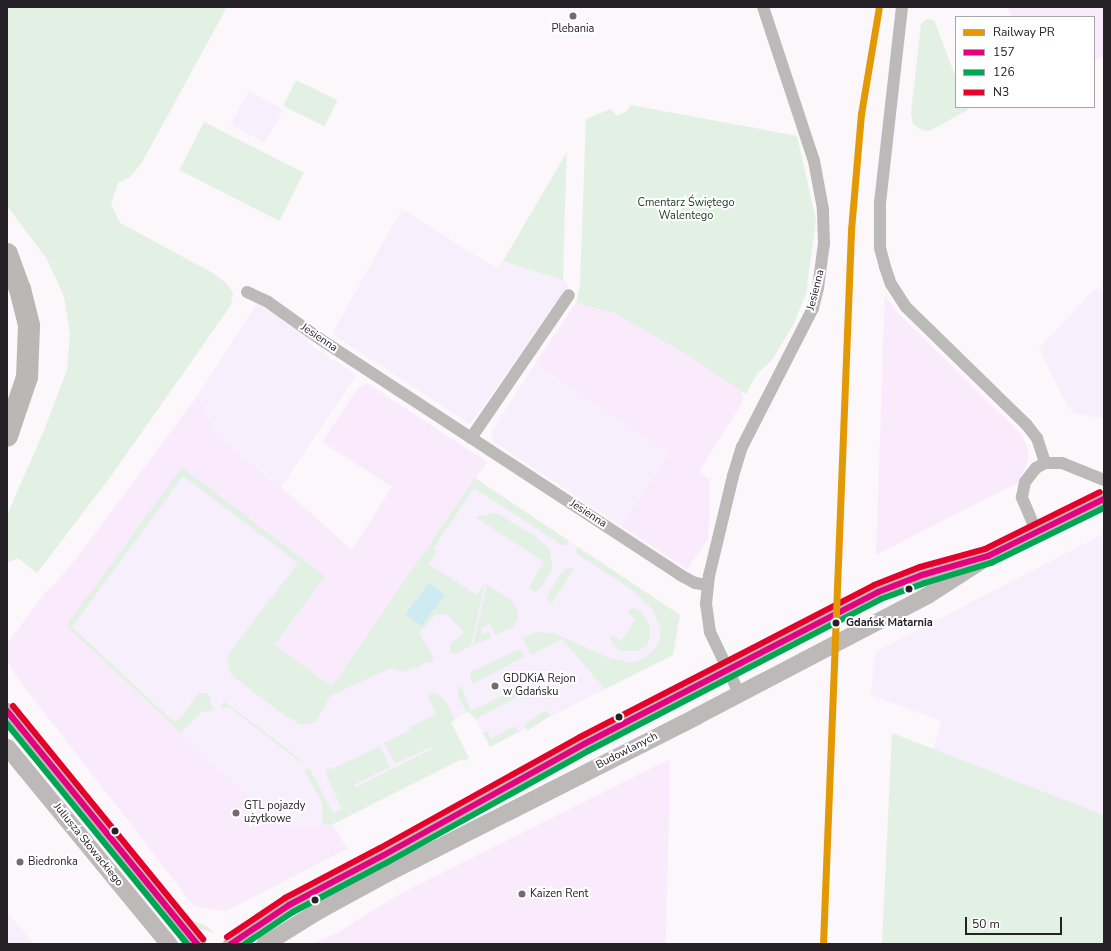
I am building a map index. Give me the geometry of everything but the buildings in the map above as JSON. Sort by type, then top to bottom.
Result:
[{"type":"highway","points":[[7,254],[20,289],[29,326],[27,377],[18,408],[7,436]]},
{"type":"main road","name":"Budowlanych","points":[[264,944],[384,874],[739,693],[926,595],[988,556],[1104,499]]},
{"type":"main road","name":"Budowlanych","points":[[231,944],[289,904],[384,855],[501,790],[727,670],[878,592],[922,575],[988,556]]},
{"type":"main road","name":"Juliusza Słowackiego","points":[[7,711],[197,944]]},
{"type":"main road","name":"Juliusza Słowackiego","points":[[7,747],[169,944]]},
{"type":"main road","points":[[501,790],[515,808]]},
{"type":"street","name":"Jesienna","points":[[739,693],[710,632],[706,604],[707,585],[733,476],[742,447],[794,349],[813,308],[820,280],[824,243],[823,209],[814,161],[763,7]]},
{"type":"street","points":[[902,7],[880,202],[880,248],[885,267],[891,284],[906,307],[1026,424],[1037,438],[1046,464]]},
{"type":"street","name":"Jesienna","points":[[248,292],[268,302],[320,339],[680,575],[692,581],[707,585]]},
{"type":"street","points":[[471,438],[570,295]]},
{"type":"street","points":[[1037,533],[1022,497],[1025,482],[1036,468],[1046,464],[1062,463],[1104,480]]},
{"type":"shaded area","points":[[1007,7],[1104,7],[1104,56],[1095,60],[1095,16],[1012,16]]},
{"type":"shaded area","points":[[249,91],[283,110],[265,143],[231,124]]},
{"type":"shaded area","points":[[402,209],[497,269],[503,261],[563,280],[568,286],[470,424],[332,334]]},
{"type":"shaded area","points":[[1104,286],[1104,418],[1076,414],[1068,407],[1039,348],[1093,291]]},
{"type":"shaded area","points":[[885,295],[895,310],[1022,435],[1028,449],[1028,460],[1019,482],[876,555]]},
{"type":"shaded area","points":[[576,303],[614,313],[687,355],[741,391],[743,401],[699,472],[710,480],[708,539],[687,569],[621,526],[669,453],[535,364]]},
{"type":"shaded area","points":[[257,304],[309,337],[306,342],[356,375],[279,490],[215,430],[198,395]]},
{"type":"shaded area","points":[[535,364],[669,453],[621,526],[493,441],[491,432]]},
{"type":"shaded area","points":[[367,383],[487,462],[333,686],[275,645],[325,576],[66,626],[283,828],[333,824],[347,849],[226,911],[194,906],[16,676],[7,659],[7,644],[45,593],[54,585],[83,550],[198,395],[215,430],[279,489],[281,487],[352,550],[392,487],[322,442],[357,389]]},
{"type":"shaded area","points":[[182,467],[325,576],[275,645],[332,686],[475,478],[680,615],[673,655],[490,747],[474,717],[472,717],[469,712],[446,724],[463,759],[333,824],[283,828],[66,626]]},
{"type":"shaded area","points":[[1104,534],[1104,815],[933,749],[941,726],[939,720],[871,695],[875,652]]},
{"type":"shaded area","points":[[670,759],[666,944],[312,944],[337,933],[398,895]]},
{"type":"shaded area","points":[[7,912],[34,944],[7,944]]},
{"type":"green space","points":[[7,7],[227,7],[141,164],[130,177],[118,183],[111,204],[120,223],[211,272],[226,283],[233,293],[231,305],[111,476],[37,573],[18,558],[7,563],[7,515],[43,433],[67,370],[70,333],[64,297],[47,259],[7,206]]},
{"type":"green space","points":[[927,19],[934,20],[955,75],[955,108],[967,108],[968,110],[929,131],[921,130],[913,124],[911,113],[921,24]]},
{"type":"green space","points":[[296,80],[337,100],[325,126],[283,106]]},
{"type":"green space","name":"Cmentarz Świętego Walentego","points":[[631,105],[797,136],[816,220],[806,294],[793,325],[772,360],[757,374],[746,394],[687,355],[614,313],[576,303],[580,286],[586,119],[611,109],[616,116],[626,112]]},
{"type":"green space","points":[[204,122],[304,173],[279,221],[179,170]]},
{"type":"green space","points":[[567,152],[566,172],[563,280],[503,261]]},
{"type":"green space","points":[[182,467],[325,576],[275,645],[332,686],[475,478],[569,541],[566,545],[562,545],[474,488],[433,549],[437,552],[429,564],[477,595],[485,583],[471,646],[455,654],[450,652],[450,644],[464,633],[447,614],[435,615],[419,633],[433,656],[433,662],[426,662],[418,668],[413,668],[403,672],[391,668],[330,696],[317,720],[308,724],[300,724],[284,715],[235,678],[230,672],[227,662],[230,652],[298,563],[183,476],[72,627],[174,722],[180,718],[199,693],[207,693],[209,695],[213,710],[202,712],[181,733],[66,626]]},
{"type":"green space","points":[[497,513],[536,537],[549,549],[553,568],[540,588],[535,592],[529,587],[544,562],[475,517]]},
{"type":"green space","points":[[578,547],[680,615],[673,655],[605,689],[562,639],[531,655],[523,638],[538,632],[553,633],[609,658],[631,663],[645,658],[656,647],[660,638],[660,628],[653,610],[631,589],[577,554],[576,550]]},
{"type":"green space","points":[[568,568],[574,569],[552,603],[547,599],[547,596],[561,573]]},
{"type":"green space","points":[[487,584],[513,602],[517,609],[518,618],[513,627],[495,635],[490,624],[481,628],[483,634],[489,632],[492,637],[473,646]]},
{"type":"green space","points":[[633,607],[641,612],[648,621],[650,637],[647,644],[639,651],[622,651],[613,645],[610,638],[611,635],[621,641],[636,619],[627,613]]},
{"type":"green space","points":[[520,649],[524,657],[472,684],[470,672]]},
{"type":"green space","points":[[461,686],[471,711],[516,689],[519,696],[476,719],[469,712],[467,713],[459,698],[457,691]]},
{"type":"green space","points":[[431,693],[439,695],[446,702],[455,720],[451,722],[469,758],[464,761],[462,759],[333,824],[323,825],[322,802],[304,770],[309,769],[312,773],[333,813],[342,809],[326,774],[326,770],[331,767],[332,769],[380,746],[390,767],[354,785],[355,788],[432,749],[431,747],[395,764],[384,743],[410,730],[409,728],[436,714],[428,697]]},
{"type":"green space","points":[[225,702],[301,761],[300,762],[229,707],[221,708],[222,704]]},
{"type":"green space","points":[[546,710],[550,716],[528,731],[524,725]]},
{"type":"green space","points":[[515,726],[518,732],[490,747],[483,733],[487,731],[491,738]]},
{"type":"green space","points":[[892,733],[1104,815],[1104,944],[882,944]]},
{"type":"green space","points":[[185,918],[205,925],[215,933],[194,927]]},
{"type":"water","points":[[429,583],[445,595],[422,626],[406,614]]},
{"type":"rail line","name":"PR","points":[[823,944],[851,230],[861,114],[879,7]]},
{"type":"transit line","name":"N3","points":[[227,937],[285,898],[380,848],[580,737],[874,585],[920,567],[985,549],[1100,492]]},
{"type":"transit line","name":"157","points":[[231,944],[289,905],[384,855],[584,744],[878,592],[922,575],[988,556],[1104,499]]},
{"type":"transit line","name":"126","points":[[245,944],[293,912],[388,862],[588,751],[881,599],[925,583],[991,563],[1104,508]]},
{"type":"transit line","name":"N3","points":[[13,706],[203,939]]},
{"type":"transit line","name":"157","points":[[7,711],[197,944]]},
{"type":"transit line","name":"126","points":[[7,724],[187,944]]},
{"type":"place","name":"Plebania","points":[[573,16]]},
{"type":"place","name":"Gdańsk Matarnia","points":[[836,623]]},
{"type":"place","name":"GDDKiA Rejon w Gdańsku","points":[[495,686]]},
{"type":"place","name":"GTL pojazdy użytkowe","points":[[236,813]]},
{"type":"place","name":"Biedronka","points":[[20,862]]},
{"type":"place","name":"Kaizen Rent","points":[[522,894]]}]
